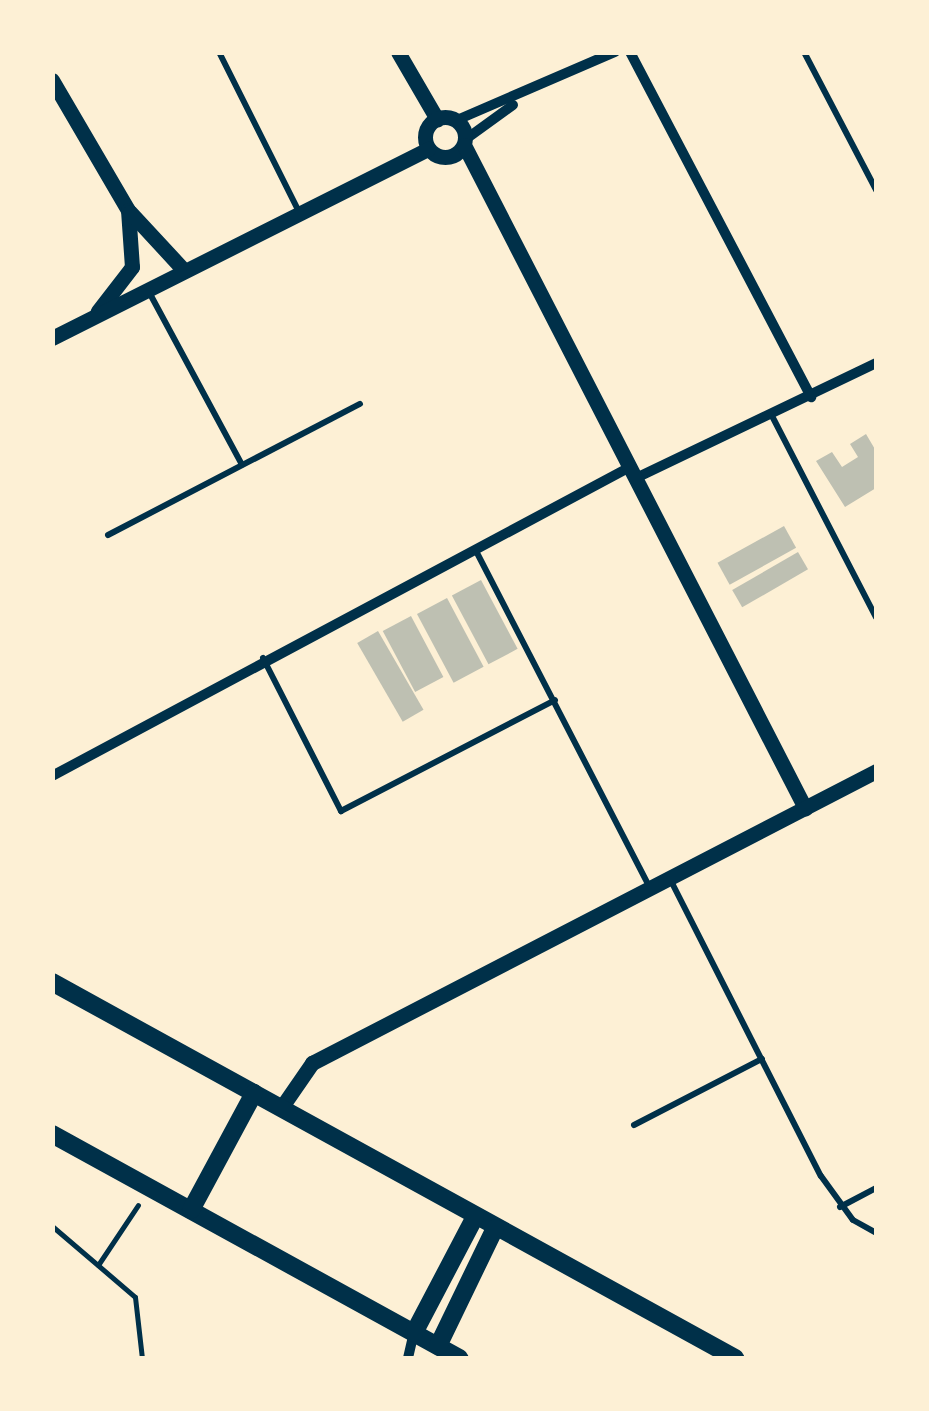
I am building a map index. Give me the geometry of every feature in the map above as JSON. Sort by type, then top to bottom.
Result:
[{"type":"main road","points":[[52,982],[736,1358]]},
{"type":"main road","points":[[191,1210],[254,1093]]},
{"type":"main road","points":[[52,1134],[414,1334],[435,1352],[460,1358]]},
{"type":"main road","points":[[414,1334],[475,1216]]},
{"type":"main road","points":[[435,1352],[494,1228]]},
{"type":"street","points":[[398,52],[437,119]]},
{"type":"street","points":[[428,149],[427,128],[437,119],[457,120],[522,99],[615,52]]},
{"type":"street","points":[[630,52],[810,396]]},
{"type":"street","points":[[52,80],[128,210],[181,267]]},
{"type":"street","points":[[52,338],[149,292],[181,267],[300,214],[428,149],[461,147],[522,99]]},
{"type":"street","points":[[457,120],[461,147],[805,808]]},
{"type":"street","points":[[92,318],[129,277],[128,210]]},
{"type":"street","points":[[52,776],[98,746],[474,548],[876,364]]},
{"type":"street","points":[[281,1108],[312,1063],[876,772]]},
{"type":"street","points":[[408,1358],[414,1334]]},
{"type":"lane","points":[[219,52],[300,214]]},
{"type":"lane","points":[[804,52],[876,190]]},
{"type":"lane","points":[[149,292],[242,465]]},
{"type":"lane","points":[[108,535],[360,404]]},
{"type":"lane","points":[[770,411],[876,617]]},
{"type":"lane","points":[[474,548],[650,888]]},
{"type":"lane","points":[[262,658],[341,811],[555,700]]},
{"type":"lane","points":[[669,878],[840,1207],[876,1233]]},
{"type":"lane","points":[[634,1125],[762,1059]]},
{"type":"lane","points":[[840,1207],[876,1188]]},
{"type":"path","points":[[98,1265],[150,1187]]},
{"type":"path","points":[[52,1226],[135,1297],[142,1358]]},
{"type":"building","points":[[866,434],[876,451],[876,488],[845,507],[816,461],[832,452],[842,467],[858,457],[850,444]]},
{"type":"building","points":[[784,526],[796,548],[730,585],[718,563]]},
{"type":"building","points":[[798,552],[808,569],[742,607],[732,590]]},
{"type":"building","points":[[481,580],[518,649],[488,664],[452,595]]},
{"type":"building","points":[[447,598],[484,667],[454,683],[417,614]]},
{"type":"building","points":[[411,616],[443,677],[415,692],[383,631]]},
{"type":"building","points":[[378,631],[424,710],[403,722],[357,643]]}]
